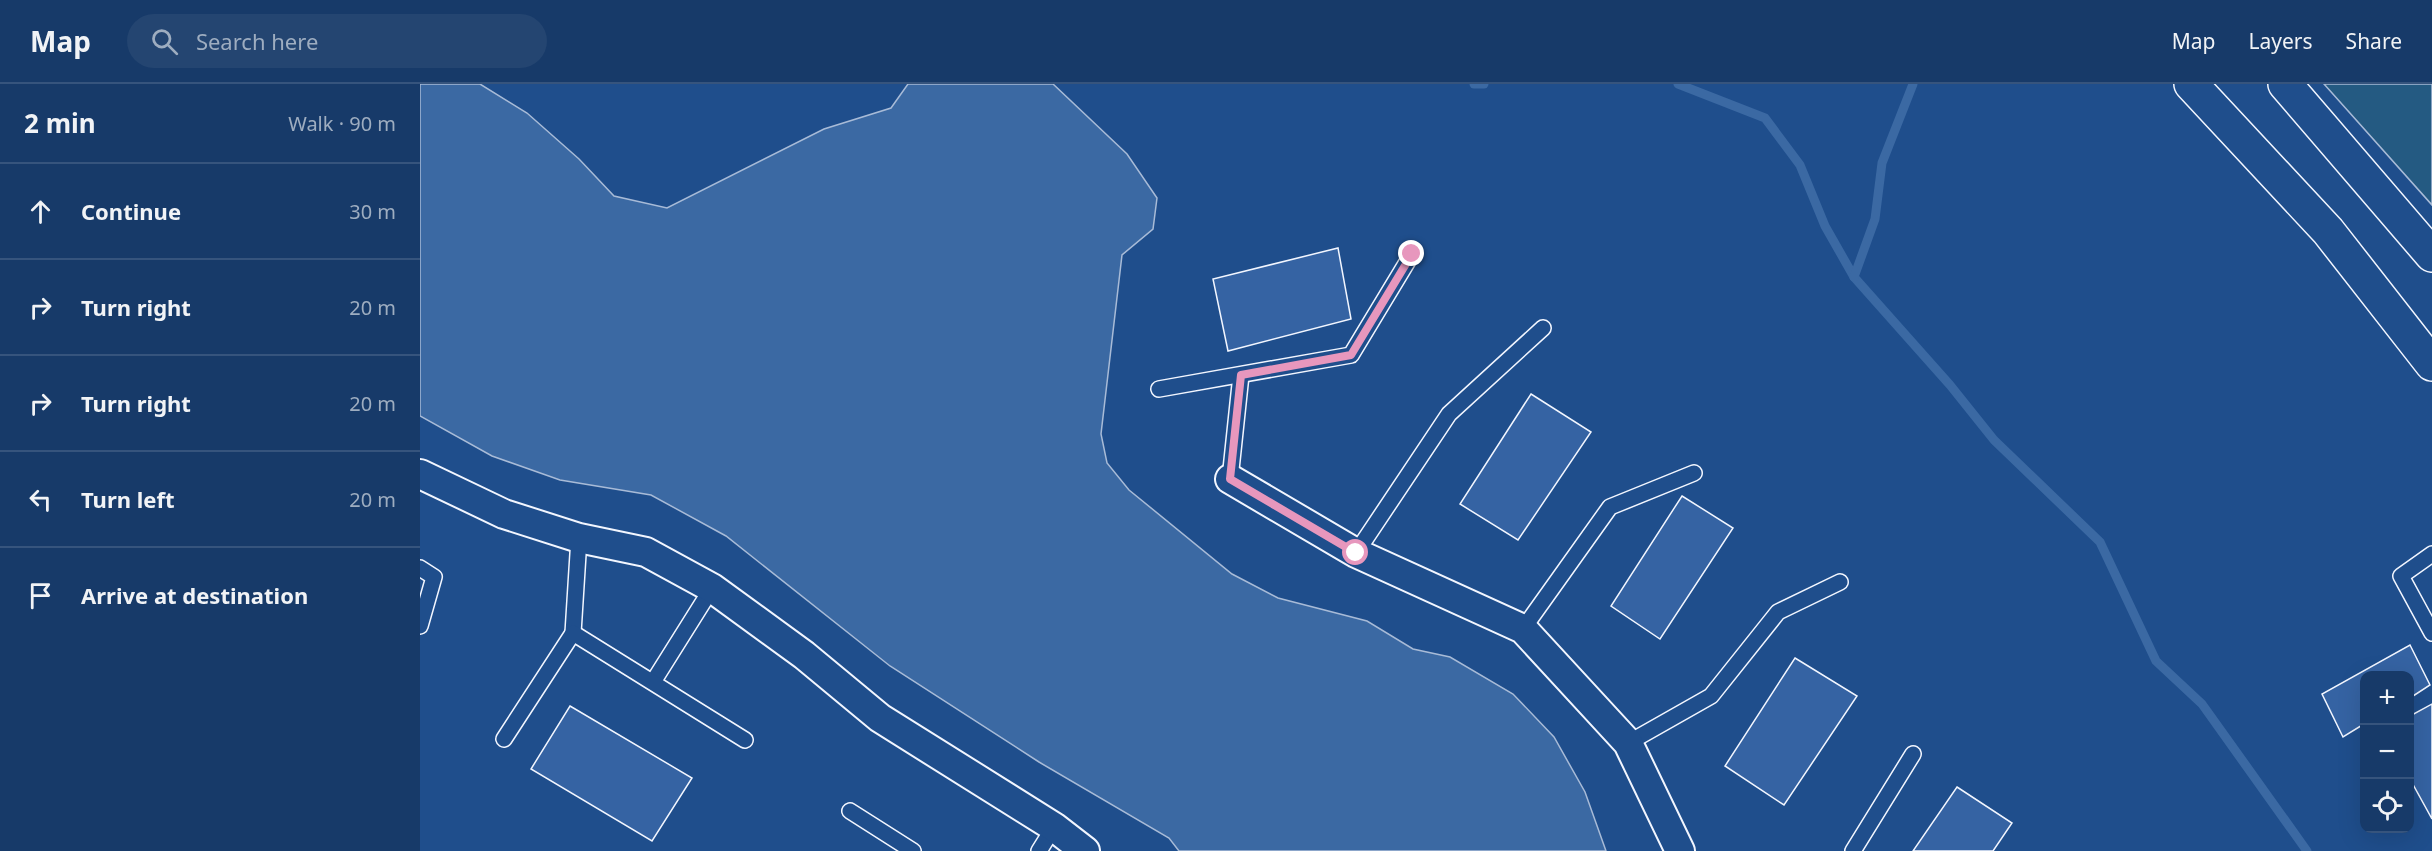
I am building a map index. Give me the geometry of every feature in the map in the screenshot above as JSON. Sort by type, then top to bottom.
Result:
[{"type":"main road","points":[[2191,84],[2328,231],[2432,364]]},
{"type":"main road","points":[[2285,84],[2432,255]]},
{"type":"street","points":[[422,479],[504,514],[579,538],[646,552],[712,588],[804,656],[880,718],[1054,827],[1085,851]]},
{"type":"street","points":[[1230,479],[1356,553],[1523,629],[1628,743],[1680,851]]},
{"type":"lane","points":[[1159,389],[1351,355],[1412,254]]},
{"type":"lane","points":[[1356,553],[1449,414],[1543,328]]},
{"type":"lane","points":[[1230,479],[1241,375]]},
{"type":"lane","points":[[1523,629],[1610,507],[1694,473]]},
{"type":"lane","points":[[504,739],[573,633],[579,538]]},
{"type":"lane","points":[[2432,554],[2401,576],[2432,633]]},
{"type":"lane","points":[[420,568],[434,577],[420,626]]},
{"type":"lane","points":[[1628,743],[1711,696],[1778,612],[1840,582]]},
{"type":"lane","points":[[653,682],[712,588]]},
{"type":"lane","points":[[573,633],[746,740]]},
{"type":"lane","points":[[1853,851],[1913,754]]},
{"type":"lane","points":[[850,811],[913,851]]},
{"type":"lane","points":[[1039,851],[1054,827]]},
{"type":"shaded area","points":[[420,84],[480,84],[527,113],[579,159],[614,196],[667,208],[824,129],[891,108],[908,84],[1053,84],[1127,154],[1157,198],[1153,229],[1122,255],[1101,434],[1107,463],[1129,490],[1232,574],[1278,598],[1367,621],[1413,649],[1450,657],[1513,694],[1554,737],[1585,792],[1606,851],[1179,851],[1169,838],[1039,762],[890,666],[726,536],[651,495],[560,480],[492,456],[420,416]]},
{"type":"shaded area","points":[[2324,84],[2432,84],[2432,205]]},
{"type":"building","points":[[1338,248],[1351,319],[1228,351],[1213,279]]},
{"type":"building","points":[[1531,394],[1591,432],[1518,540],[1460,504]]},
{"type":"building","points":[[1682,496],[1733,528],[1660,639],[1611,606]]},
{"type":"building","points":[[2410,645],[2430,685],[2414,695],[2414,671],[2363,671]]},
{"type":"building","points":[[1795,658],[1857,696],[1784,805],[1725,766]]},
{"type":"building","points":[[2360,673],[2360,726],[2343,737],[2322,694]]},
{"type":"building","points":[[2432,704],[2432,819],[2414,786],[2414,714]]},
{"type":"building","points":[[570,706],[692,778],[652,841],[531,769]]},
{"type":"building","points":[[1957,787],[2012,823],[1993,851],[1913,851]]},
{"type":"waterway","points":[[1474,84],[1484,84]]},
{"type":"waterway","points":[[1678,84],[1765,118],[1800,165],[1825,226],[1854,277],[1950,385],[1994,440],[2100,542],[2156,661],[2202,704],[2307,851]]},
{"type":"waterway","points":[[1854,277],[1875,219],[1882,163],[1913,84]]},
{"type":"route","points":[[1356,553],[1230,479],[1241,375],[1351,355],[1412,254]]}]
